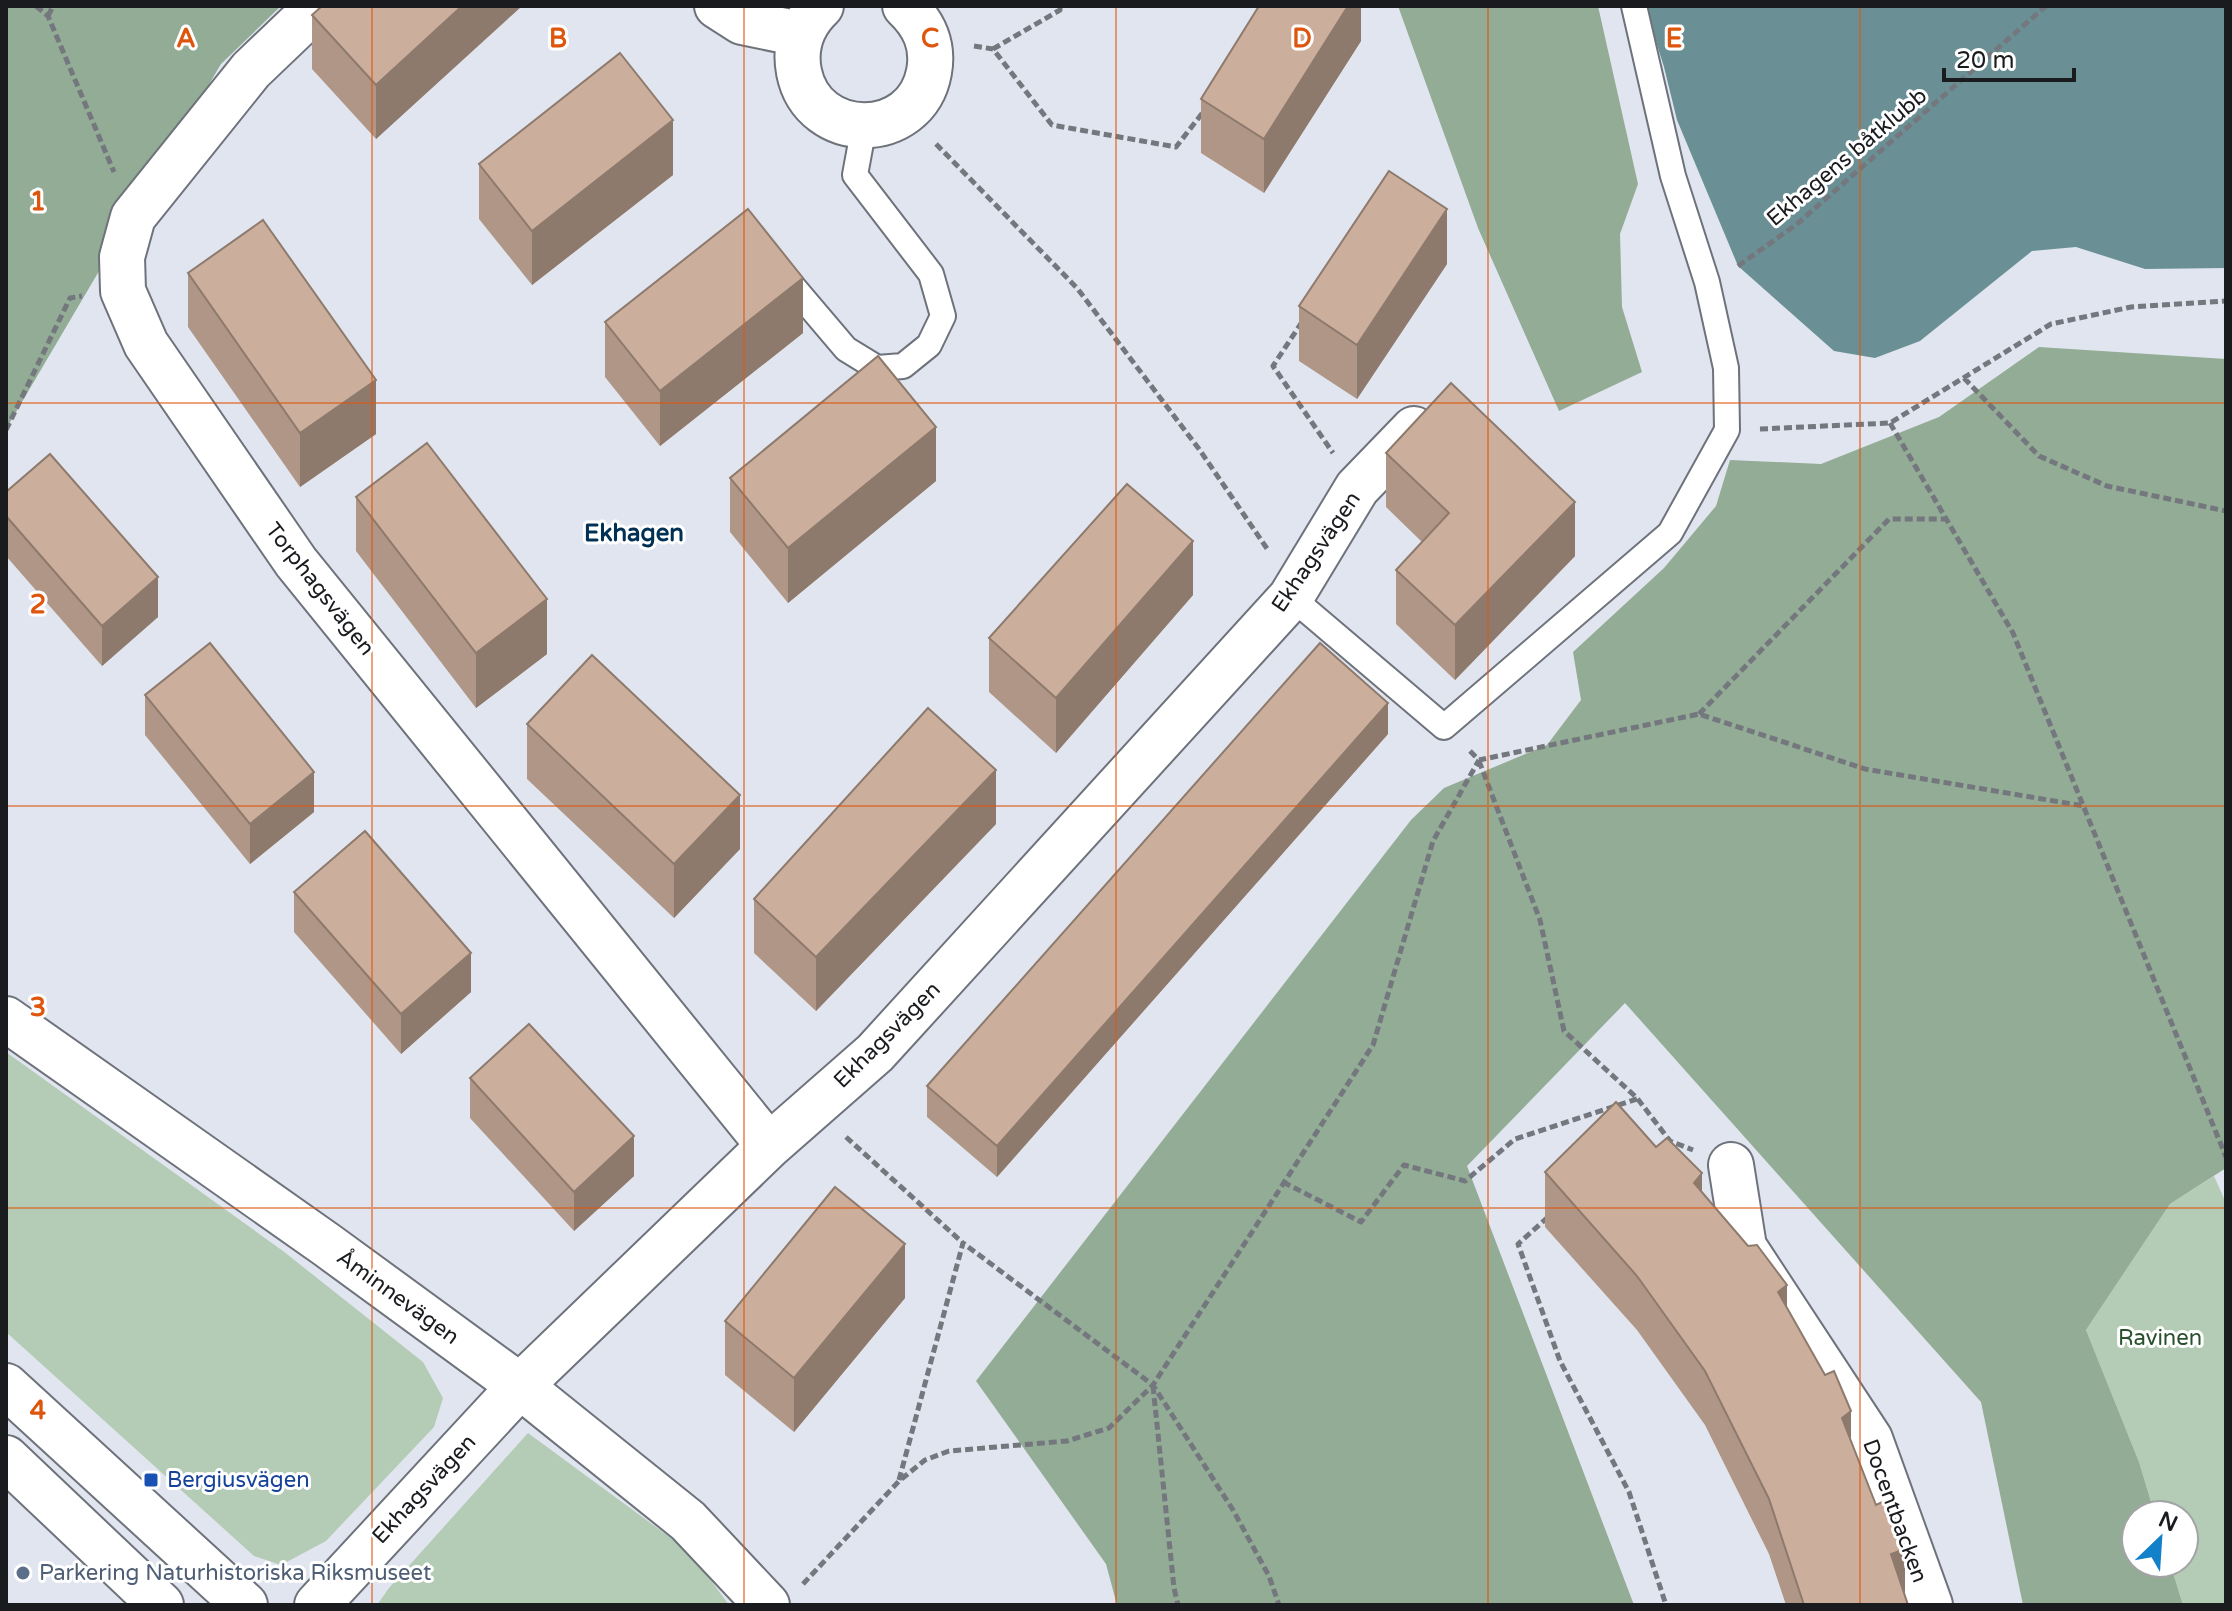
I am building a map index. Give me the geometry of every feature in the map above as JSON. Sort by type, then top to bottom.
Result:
[{"type":"street","name":"Torphagsvägen","points":[[318,6],[251,70],[133,217],[122,257],[123,291],[146,344],[296,562],[769,1146]]},
{"type":"street","points":[[717,6],[742,22],[811,20],[796,57],[802,87],[815,106],[835,120],[884,120],[921,95],[932,59],[929,41],[919,20],[905,6]]},
{"type":"street","name":"Ekhagsvägen","points":[[317,1605],[520,1386],[769,1146],[875,1053],[1291,597],[1357,488],[1414,429]]},
{"type":"street","name":"Åminnevägen","points":[[6,1019],[327,1245],[520,1386],[780,1599]]},
{"type":"street","name":"Docentbacken","points":[[1731,1165],[1744,1247],[1870,1439],[1930,1605]]},
{"type":"street","points":[[6,1386],[245,1605]]},
{"type":"street","points":[[6,1458],[161,1605]]},
{"type":"lane","points":[[1291,597],[1444,727],[1670,533],[1727,430],[1726,368],[1707,282],[1673,176],[1634,6]]},
{"type":"lane","points":[[772,260],[846,349],[877,368],[903,366],[929,345],[943,316],[931,274],[855,175],[884,120]]},
{"type":"path","points":[[36,6],[48,16],[133,217]]},
{"type":"path","points":[[48,16],[53,6]]},
{"type":"path","points":[[929,41],[993,49],[1060,10],[1060,6]]},
{"type":"path","name":"Ekhagens båtklubb","points":[[1738,266],[1797,224],[2046,6]]},
{"type":"path","points":[[993,49],[1052,125],[1176,147],[1205,110]]},
{"type":"path","points":[[884,120],[1077,288],[1199,449],[1283,572],[1291,597]]},
{"type":"path","points":[[6,430],[70,298]]},
{"type":"path","points":[[1727,430],[1890,423],[2051,324],[2131,307],[2226,301]]},
{"type":"path","points":[[1306,316],[1273,366],[1357,488]]},
{"type":"path","points":[[1964,378],[2039,456],[2107,486],[2226,511]]},
{"type":"path","points":[[1890,423],[2013,633],[2226,1157]]},
{"type":"path","points":[[1699,714],[1889,519],[1947,519]]},
{"type":"path","points":[[780,1599],[899,1481],[925,1460],[949,1451],[1067,1441],[1109,1428],[1153,1385],[1373,1045],[1433,841],[1479,760],[1699,714],[1865,769],[2085,806]]},
{"type":"path","points":[[1444,727],[1479,760],[1540,920],[1564,1031],[1637,1098],[1670,1141],[1661,1149]]},
{"type":"path","points":[[1283,1182],[1361,1222],[1404,1165],[1465,1181],[1515,1139],[1637,1098]]},
{"type":"path","points":[[813,1107],[963,1243],[1153,1385],[1233,1510],[1269,1576],[1279,1605]]},
{"type":"path","points":[[1554,1213],[1518,1244],[1560,1361],[1629,1492],[1666,1605]]},
{"type":"path","points":[[899,1481],[963,1243]]},
{"type":"path","points":[[1153,1385],[1178,1605]]},
{"type":"green space","points":[[6,6],[281,6],[221,64],[6,429]]},
{"type":"green space","points":[[1398,6],[1598,6],[1638,184],[1620,234],[1622,307],[1642,372],[1559,411],[1478,228]]},
{"type":"green space","points":[[2039,347],[2226,359],[2226,1168],[2170,1204],[2086,1330],[2139,1462],[2150,1499],[2120,1499],[2120,1579],[2175,1579],[2183,1605],[2023,1605],[1981,1402],[1625,1003],[1467,1166],[1634,1605],[1117,1605],[1106,1564],[976,1381],[1411,820],[1444,788],[1547,745],[1581,700],[1573,652],[1664,568],[1716,506],[1730,460],[1821,464],[1939,417]]},
{"type":"green space","points":[[6,1052],[283,1251],[423,1362],[443,1398],[434,1427],[326,1541],[281,1565],[254,1556],[6,1332]]},
{"type":"green space","name":"Ravinen","points":[[2214,1176],[2226,1203],[2226,1605],[2183,1605],[2175,1579],[2200,1579],[2200,1499],[2150,1499],[2139,1462],[2086,1330],[2170,1204]]},
{"type":"green space","points":[[528,1433],[690,1552],[729,1605],[377,1605]]},
{"type":"water","points":[[1645,6],[2226,6],[2226,268],[2145,269],[2076,247],[2032,251],[1920,341],[1875,358],[1834,351],[1738,266],[1677,120]]},
{"type":"building","points":[[322,6],[462,6],[376,85],[312,15]]},
{"type":"building","points":[[1259,6],[1348,6],[1264,139],[1201,99]]},
{"type":"building","points":[[620,53],[673,120],[532,231],[479,164]]},
{"type":"building","points":[[1389,171],[1447,209],[1357,345],[1299,306]]},
{"type":"building","points":[[748,209],[803,278],[660,391],[605,322]]},
{"type":"building","points":[[263,220],[376,380],[300,433],[188,273]]},
{"type":"building","points":[[878,356],[936,427],[788,548],[730,478]]},
{"type":"building","points":[[1451,383],[1575,502],[1455,625],[1396,570],[1449,513],[1386,453]]},
{"type":"building","points":[[427,443],[547,599],[476,653],[356,497]]},
{"type":"building","points":[[50,454],[158,577],[102,626],[6,516],[6,492]]},
{"type":"building","points":[[1127,484],[1193,541],[1056,698],[989,638]]},
{"type":"building","points":[[210,643],[314,772],[250,824],[145,695]]},
{"type":"building","points":[[1320,643],[1388,703],[997,1146],[927,1086]]},
{"type":"building","points":[[592,655],[740,795],[674,864],[527,724]]},
{"type":"building","points":[[928,708],[996,770],[816,957],[754,899]]},
{"type":"building","points":[[365,831],[471,953],[401,1014],[294,892]]},
{"type":"building","points":[[529,1024],[634,1136],[574,1192],[470,1078]]},
{"type":"building","points":[[1616,1102],[1656,1147],[1667,1138],[1702,1173],[1694,1183],[1748,1246],[1757,1245],[1787,1285],[1778,1292],[1825,1375],[1834,1371],[1851,1411],[1842,1418],[1876,1505],[1889,1499],[1905,1549],[1891,1554],[1908,1605],[1804,1605],[1769,1499],[1705,1371],[1637,1276],[1545,1172]]},
{"type":"building","points":[[835,1187],[905,1244],[794,1378],[725,1321]]},
{"type":"place","name":"Bergiusvägen","points":[[151,1480]]},
{"type":"place","name":"Parkering Naturhistoriska Riksmuseet","points":[[23,1573]]},
{"type":"district","name":"Ekhagen","points":[[634,533]]}]
